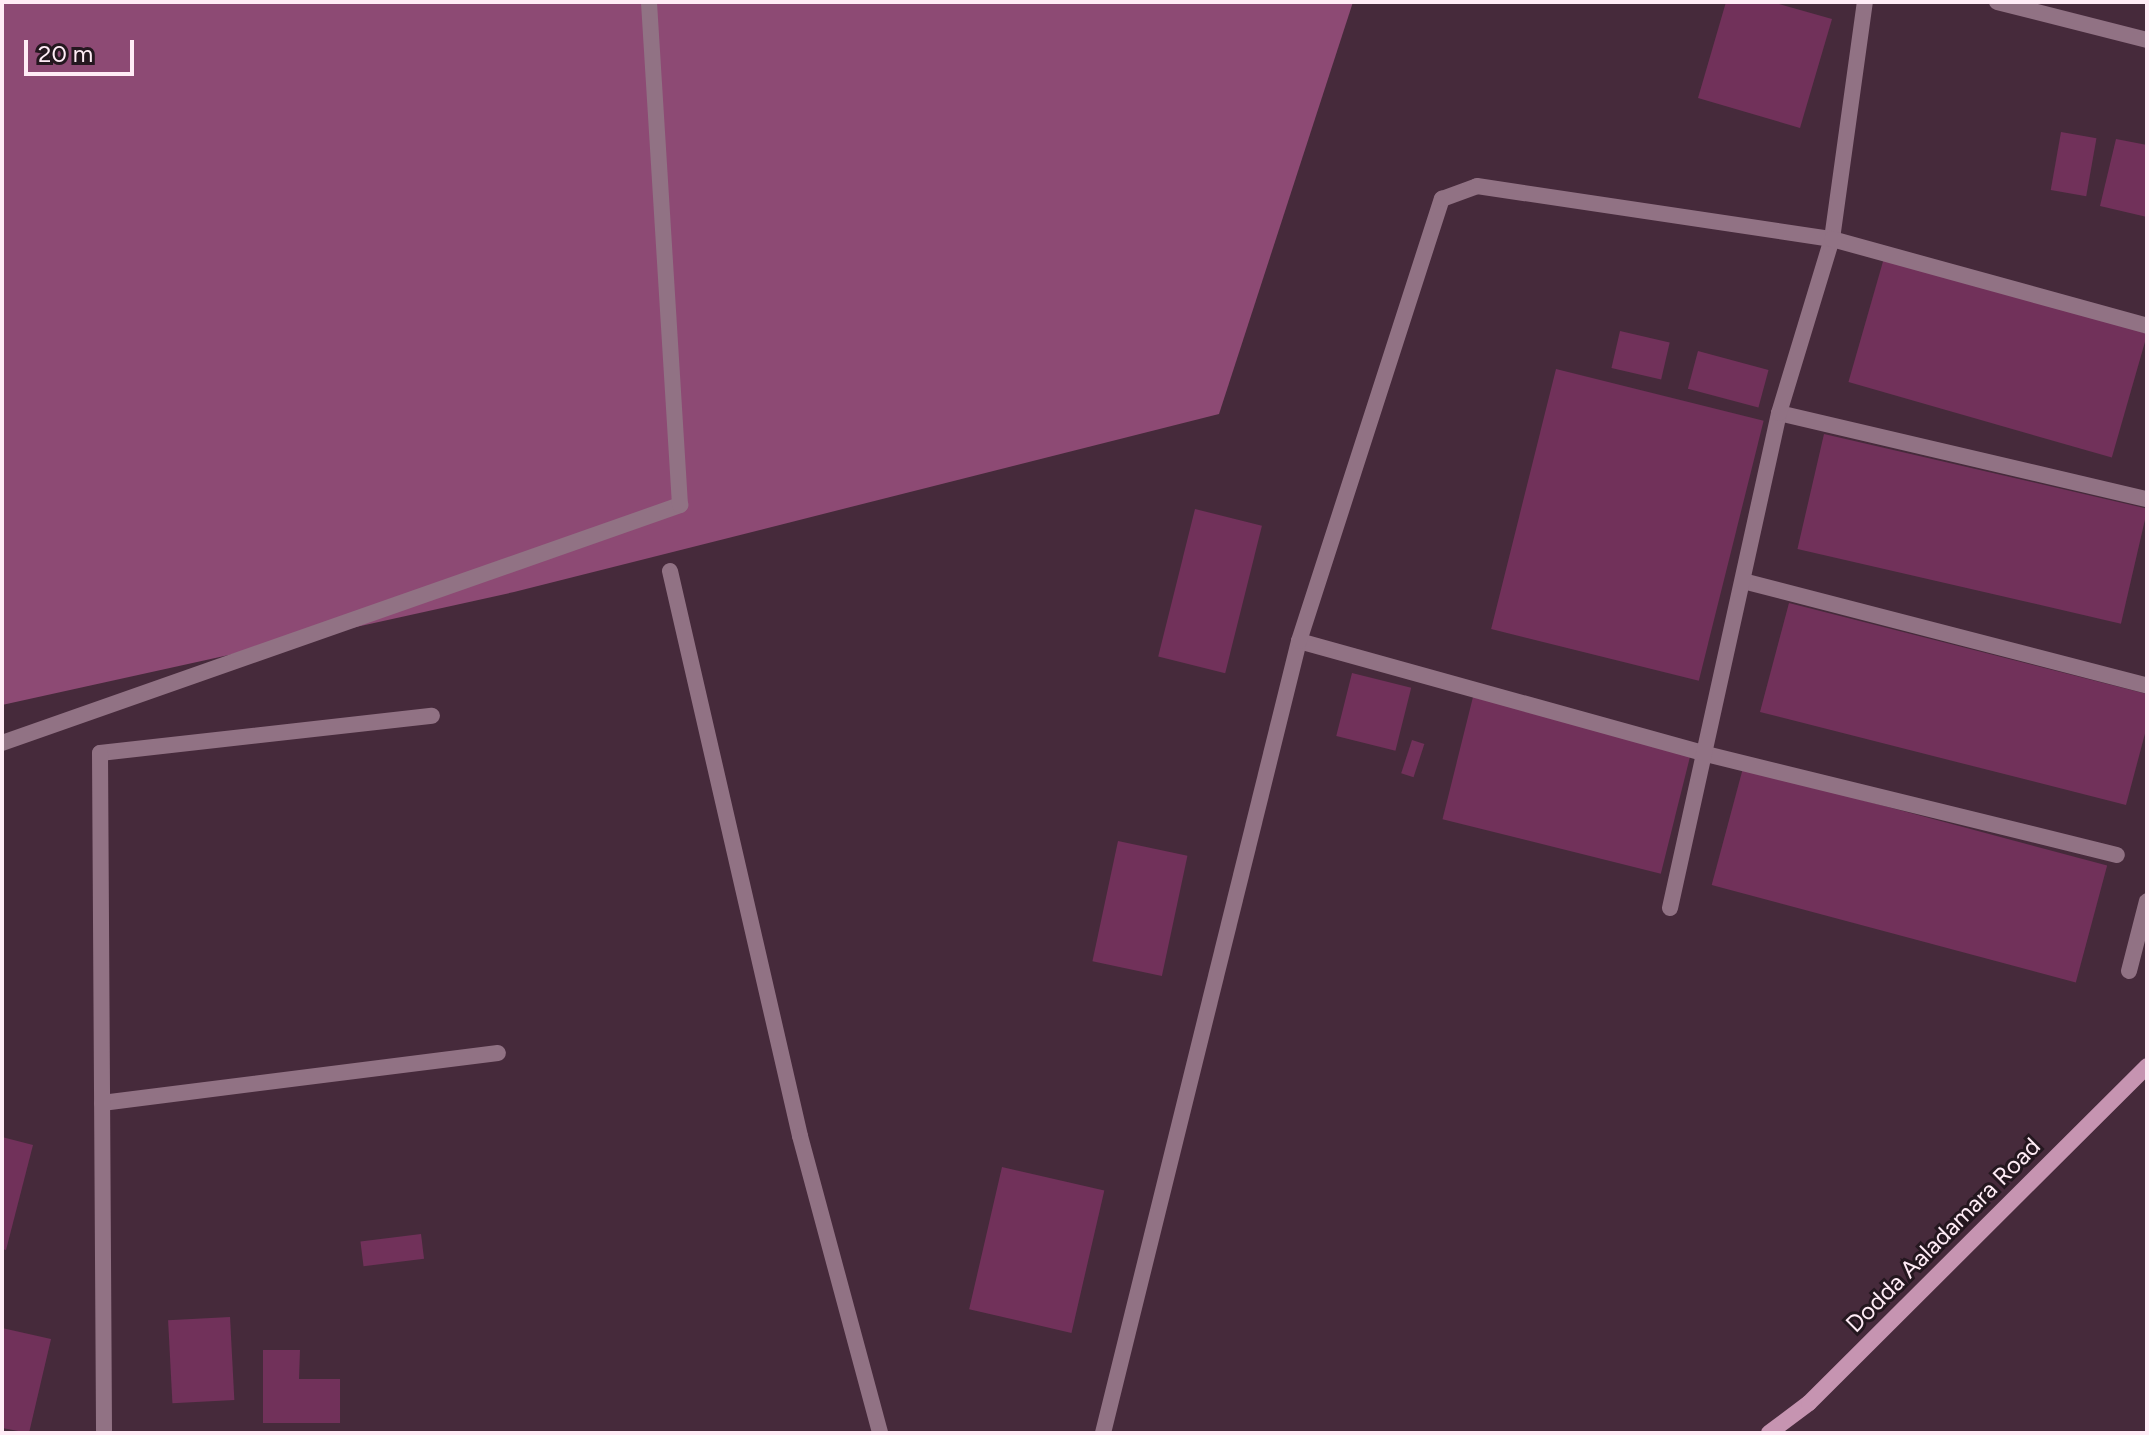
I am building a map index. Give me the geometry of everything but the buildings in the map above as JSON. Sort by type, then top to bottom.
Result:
[{"type":"main road","name":"Dodda Aaladamara Road","points":[[1769,1433],[1809,1403],[2147,1066]]},
{"type":"street","points":[[2,743],[680,505],[649,2]]},
{"type":"street","points":[[1670,908],[1779,413],[1832,239],[1865,2]]},
{"type":"street","points":[[1997,2],[2147,40]]},
{"type":"street","points":[[1103,1433],[1299,641],[1442,199],[1477,186],[1832,239],[2147,326]]},
{"type":"street","points":[[1779,413],[2147,499]]},
{"type":"street","points":[[670,571],[800,1136],[880,1433]]},
{"type":"street","points":[[1743,581],[2146,685]]},
{"type":"street","points":[[1299,641],[1706,754],[2117,855]]},
{"type":"street","points":[[104,1433],[100,753],[432,716]]},
{"type":"street","points":[[2129,971],[2147,901]]},
{"type":"street","points":[[102,1103],[498,1053]]},
{"type":"shaded area","points":[[2,2],[1353,2],[1219,414],[514,592],[2,705]]}]
